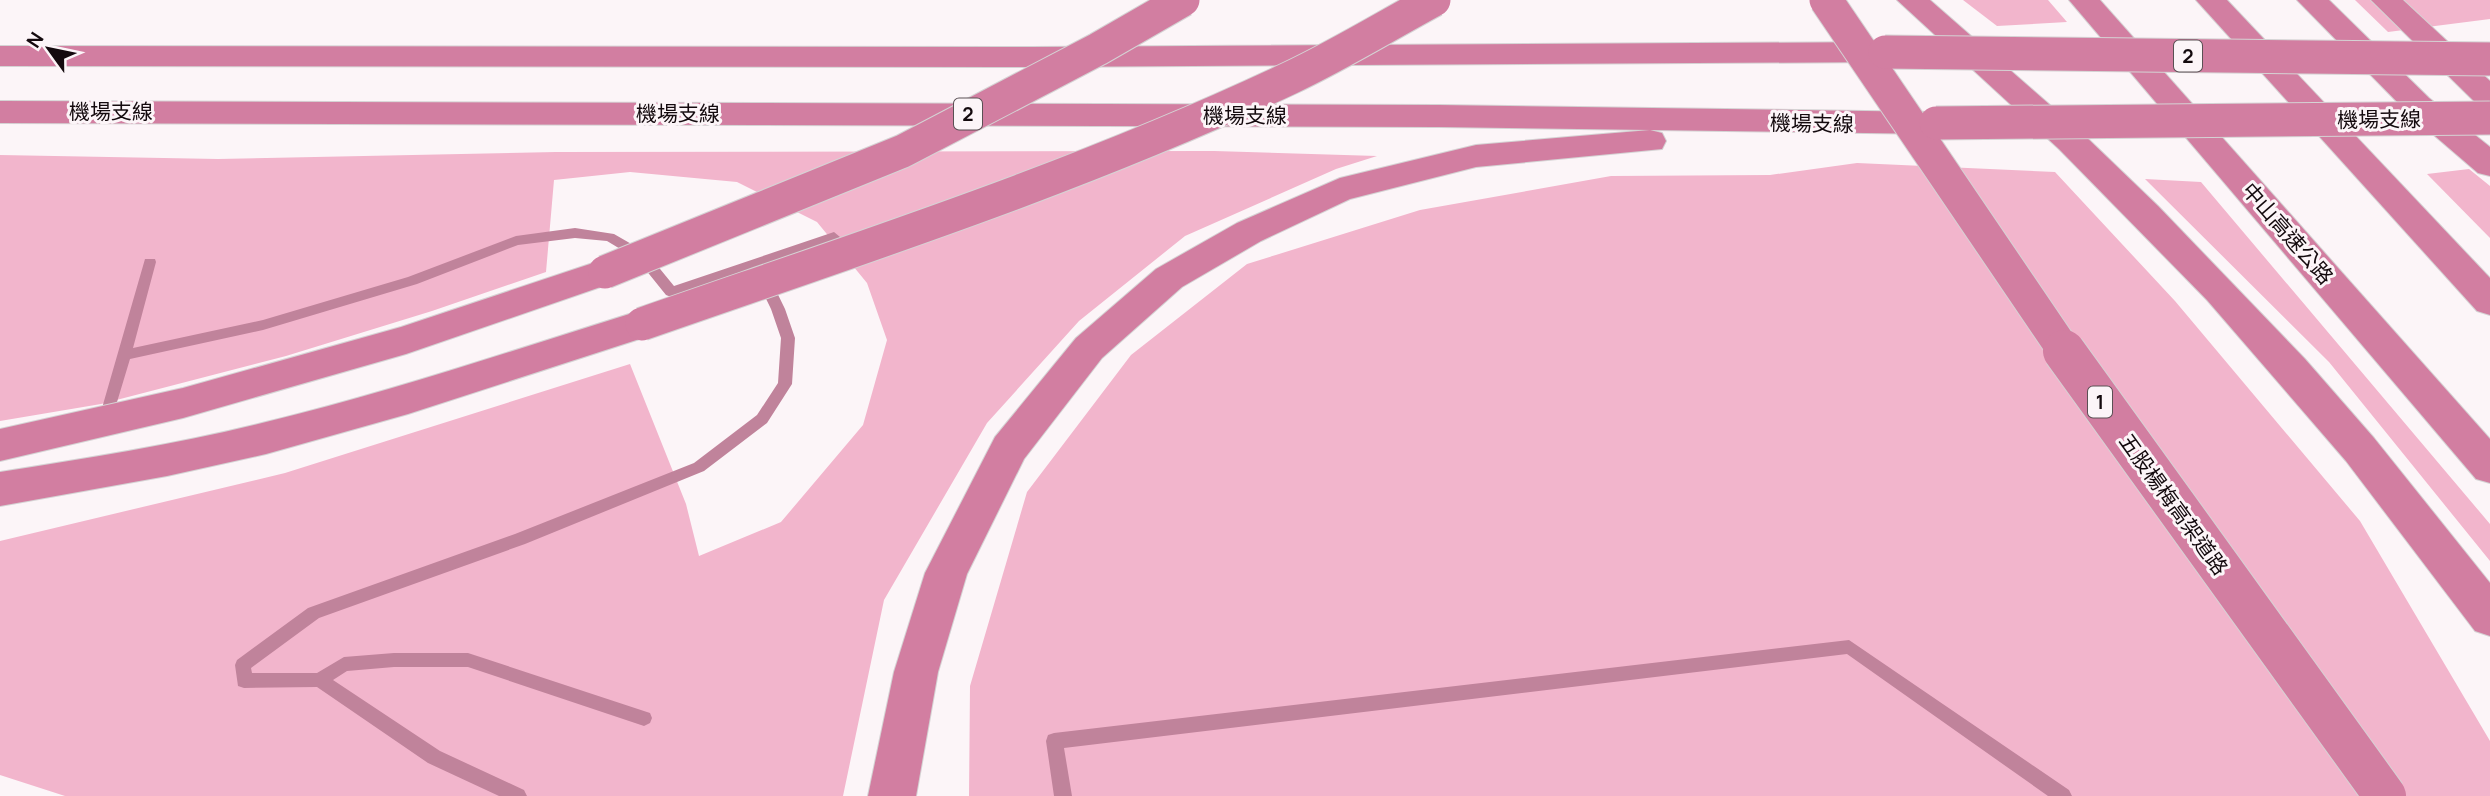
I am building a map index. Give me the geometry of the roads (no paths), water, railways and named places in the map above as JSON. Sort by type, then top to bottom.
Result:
[{"type":"highway","points":[[0,445],[183,403],[406,340],[605,272],[903,151],[1098,49],[1183,0]]},
{"type":"highway","points":[[0,488],[75,477],[265,439],[451,387],[642,324],[890,238],[1084,166],[1291,77],[1434,0]]},
{"type":"highway","name":"五股楊梅高架道路","points":[[1826,0],[2054,337],[2385,796]]},
{"type":"highway","points":[[1912,0],[1994,69],[2156,223],[2275,348],[2431,535],[2490,617]]},
{"type":"highway","name":"中山高速公路","points":[[2084,0],[2490,467]]},
{"type":"highway","points":[[2211,0],[2490,301]]},
{"type":"highway","points":[[2312,0],[2418,105],[2490,164]]},
{"type":"highway","points":[[2386,0],[2490,99]]},
{"type":"highway","name":"2","points":[[0,55],[1045,57],[1885,52],[2490,59]]},
{"type":"highway","name":"機場支線","points":[[0,112],[1439,116],[1848,123],[2490,118]]},
{"type":"highway","points":[[892,796],[916,672],[946,573],[1009,448],[1089,348],[1169,278],[1249,232],[1340,190],[1405,172],[1476,156],[1848,123]]},
{"type":"waterway","points":[[124,355],[263,325],[412,281],[516,241],[575,233],[610,237],[642,256],[671,292],[756,264]]},
{"type":"waterway","points":[[756,264],[834,237]]},
{"type":"waterway","points":[[109,408],[150,262]]},
{"type":"waterway","points":[[319,680],[244,681],[243,665],[314,613],[520,539],[699,467],[762,419],[785,384],[788,338],[778,309],[756,264]]},
{"type":"waterway","points":[[1063,796],[1054,741],[1849,647],[2063,796]]},
{"type":"waterway","points":[[319,680],[344,664],[394,660],[468,660],[644,718]]},
{"type":"waterway","points":[[319,680],[434,757],[518,796]]}]
